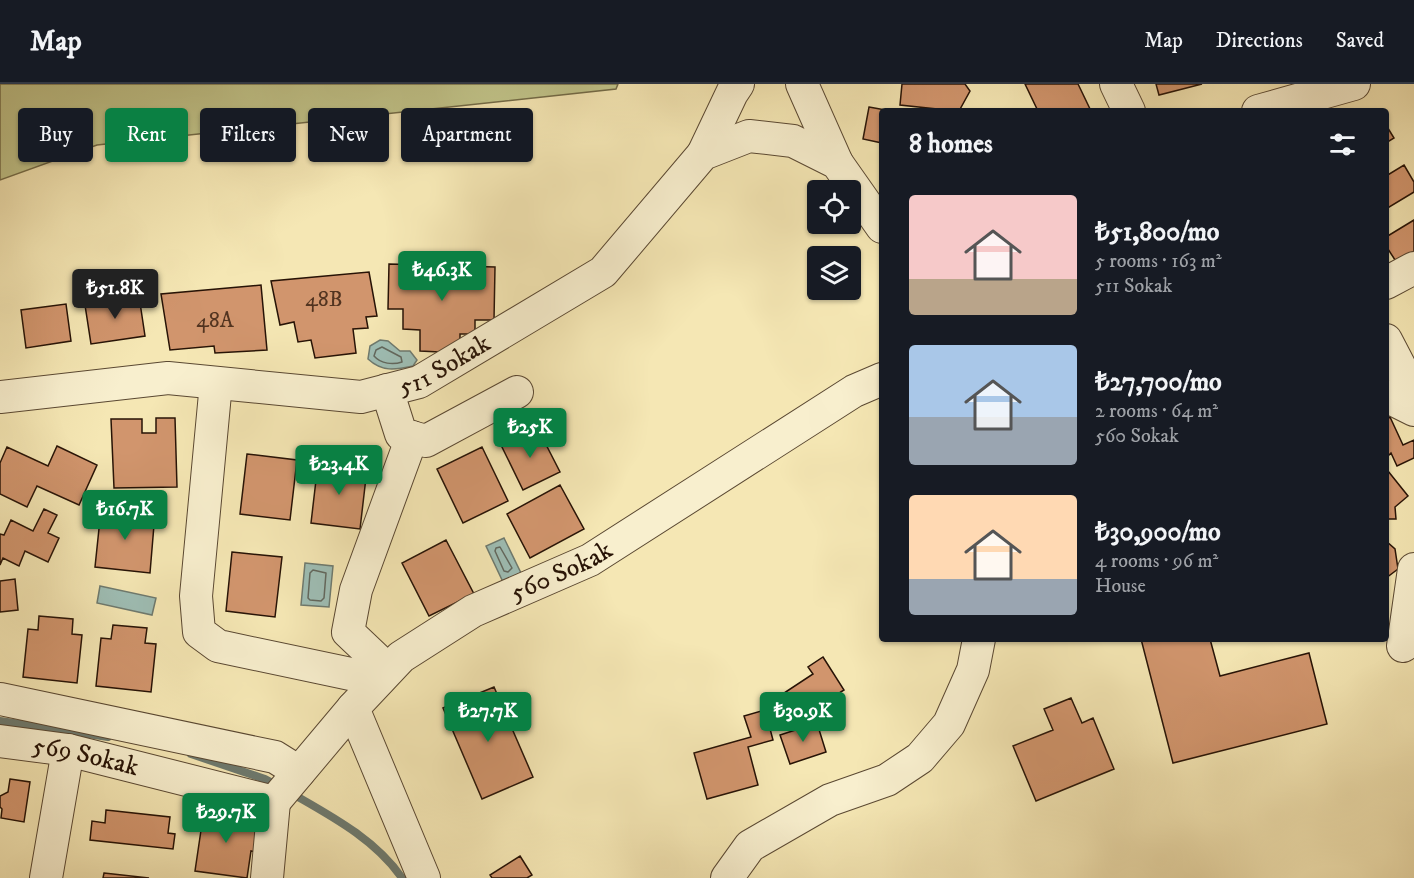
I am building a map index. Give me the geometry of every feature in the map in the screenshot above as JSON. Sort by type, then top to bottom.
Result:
[{"type":"street","points":[[704,154],[738,84]]},
{"type":"street","points":[[802,84],[837,163]]},
{"type":"street","points":[[1116,84],[1128,108]]},
{"type":"street","points":[[1272,108],[1354,84]]},
{"type":"street","name":"511 Sokak","points":[[0,397],[168,378],[361,397],[419,382],[603,272],[704,154],[748,136],[793,141],[837,163],[879,223]]},
{"type":"street","points":[[1389,281],[1414,268]]},
{"type":"street","points":[[1389,346],[1414,393]]},
{"type":"street","name":"560 Sokak","points":[[285,788],[400,657],[473,611],[590,560],[854,391],[879,380]]},
{"type":"street","points":[[216,383],[196,596],[200,632],[218,646],[384,675]]},
{"type":"street","points":[[387,390],[401,434],[426,441],[517,392]]},
{"type":"street","points":[[1389,398],[1414,410]]},
{"type":"street","points":[[384,675],[348,632],[357,590],[412,437]]},
{"type":"street","points":[[1401,644],[1414,569]]},
{"type":"street","points":[[727,878],[750,846],[830,800],[888,780],[920,758],[949,724],[973,670],[978,642]]},
{"type":"street","points":[[0,699],[275,757],[285,788],[267,878]]},
{"type":"street","points":[[353,708],[424,878]]},
{"type":"street","name":"569 Sokak","points":[[0,741],[68,750],[285,788]]},
{"type":"street","points":[[46,878],[68,750]]},
{"type":"green space","points":[[0,84],[618,84],[616,89],[440,108],[401,108],[401,112],[389,113],[389,108],[308,108],[308,122],[296,124],[296,108],[200,108],[200,134],[188,135],[188,108],[105,108],[105,144],[93,146],[93,108],[18,108],[18,162],[50,162],[0,180]]},
{"type":"water","points":[[380,340],[388,341],[400,351],[410,351],[417,360],[413,366],[400,368],[389,369],[378,366],[368,359],[370,346]]},
{"type":"water","points":[[504,538],[521,573],[503,582],[486,546]]},
{"type":"water","points":[[305,563],[333,566],[329,607],[301,605]]},
{"type":"water","points":[[100,586],[156,598],[152,615],[97,603]]},
{"type":"building","points":[[902,84],[965,84],[970,91],[961,108],[900,105]]},
{"type":"building","points":[[1025,84],[1078,84],[1090,108],[1037,108]]},
{"type":"building","points":[[1156,84],[1202,84],[1159,95]]},
{"type":"building","points":[[869,107],[879,109],[879,142],[863,139]]},
{"type":"building","points":[[1389,130],[1394,138],[1389,141]]},
{"type":"building","points":[[1404,165],[1414,182],[1414,192],[1389,207],[1389,174]]},
{"type":"building","points":[[1414,220],[1414,253],[1397,263],[1389,251],[1389,235]]},
{"type":"building","points":[[389,264],[495,267],[494,320],[475,320],[475,334],[460,334],[460,353],[420,351],[420,330],[403,329],[403,309],[388,309]]},
{"type":"building","points":[[369,272],[377,316],[366,317],[368,328],[353,329],[356,353],[315,358],[311,340],[298,342],[294,322],[280,325],[271,281]]},
{"type":"building","points":[[261,285],[267,350],[215,353],[214,346],[170,350],[161,294]]},
{"type":"building","points":[[139,296],[145,336],[91,344],[85,305]]},
{"type":"building","points":[[66,304],[71,341],[26,348],[21,310]]},
{"type":"building","points":[[156,418],[175,418],[177,487],[114,488],[111,419],[142,419],[142,433],[156,433]]},
{"type":"building","points":[[1389,418],[1403,445],[1414,440],[1414,458],[1397,466],[1391,453],[1389,455]]},
{"type":"building","points":[[537,427],[560,472],[523,490],[501,445]]},
{"type":"building","points":[[57,446],[97,465],[79,505],[37,486],[27,507],[0,494],[0,463],[7,447],[48,466]]},
{"type":"building","points":[[482,447],[508,501],[463,523],[437,469]]},
{"type":"building","points":[[247,454],[297,460],[290,520],[240,514]]},
{"type":"building","points":[[318,463],[367,469],[360,529],[311,523]]},
{"type":"building","points":[[1389,472],[1408,496],[1395,507],[1396,519],[1389,519]]},
{"type":"building","points":[[560,485],[584,529],[530,558],[507,514]]},
{"type":"building","points":[[111,506],[146,509],[144,524],[154,525],[150,573],[95,567],[100,519],[110,520]]},
{"type":"building","points":[[44,509],[57,515],[48,533],[59,538],[48,562],[25,551],[19,566],[3,558],[0,565],[0,534],[4,535],[11,520],[33,531]]},
{"type":"building","points":[[446,540],[474,594],[429,616],[402,563]]},
{"type":"building","points":[[1389,544],[1395,549],[1398,569],[1389,576]]},
{"type":"building","points":[[232,552],[282,557],[275,617],[226,611]]},
{"type":"building","points":[[15,579],[18,610],[0,612],[0,581]]},
{"type":"building","points":[[39,616],[73,619],[72,634],[82,635],[77,683],[23,677],[28,629],[38,630]]},
{"type":"building","points":[[113,625],[147,628],[145,643],[156,644],[151,692],[96,686],[101,638],[111,639]]},
{"type":"building","points":[[1142,642],[1211,642],[1220,676],[1309,653],[1327,724],[1173,763]]},
{"type":"building","points":[[823,657],[844,690],[794,722],[778,697],[813,674],[808,667]]},
{"type":"building","points":[[494,687],[533,777],[482,799],[443,708]]},
{"type":"building","points":[[1071,698],[1082,723],[1093,718],[1114,769],[1036,801],[1013,746],[1053,730],[1044,709]]},
{"type":"building","points":[[765,710],[773,740],[748,747],[758,785],[707,799],[694,753],[751,737],[744,716]]},
{"type":"building","points":[[817,723],[826,752],[790,764],[780,735]]},
{"type":"building","points":[[10,779],[30,782],[24,822],[1,818],[0,796],[8,792]]},
{"type":"building","points":[[106,810],[170,817],[168,833],[175,834],[173,849],[90,840],[92,821],[105,823]]},
{"type":"building","points":[[204,810],[252,818],[259,826],[256,852],[251,851],[247,878],[195,871]]},
{"type":"building","points":[[520,856],[532,875],[527,878],[492,878],[490,875]]},
{"type":"building","points":[[104,873],[149,878],[103,878]]},
{"type":"waterway","points":[[0,721],[108,737]]},
{"type":"waterway","points":[[191,754],[265,779],[278,786]]},
{"type":"waterway","points":[[291,793],[366,840],[402,878]]}]
